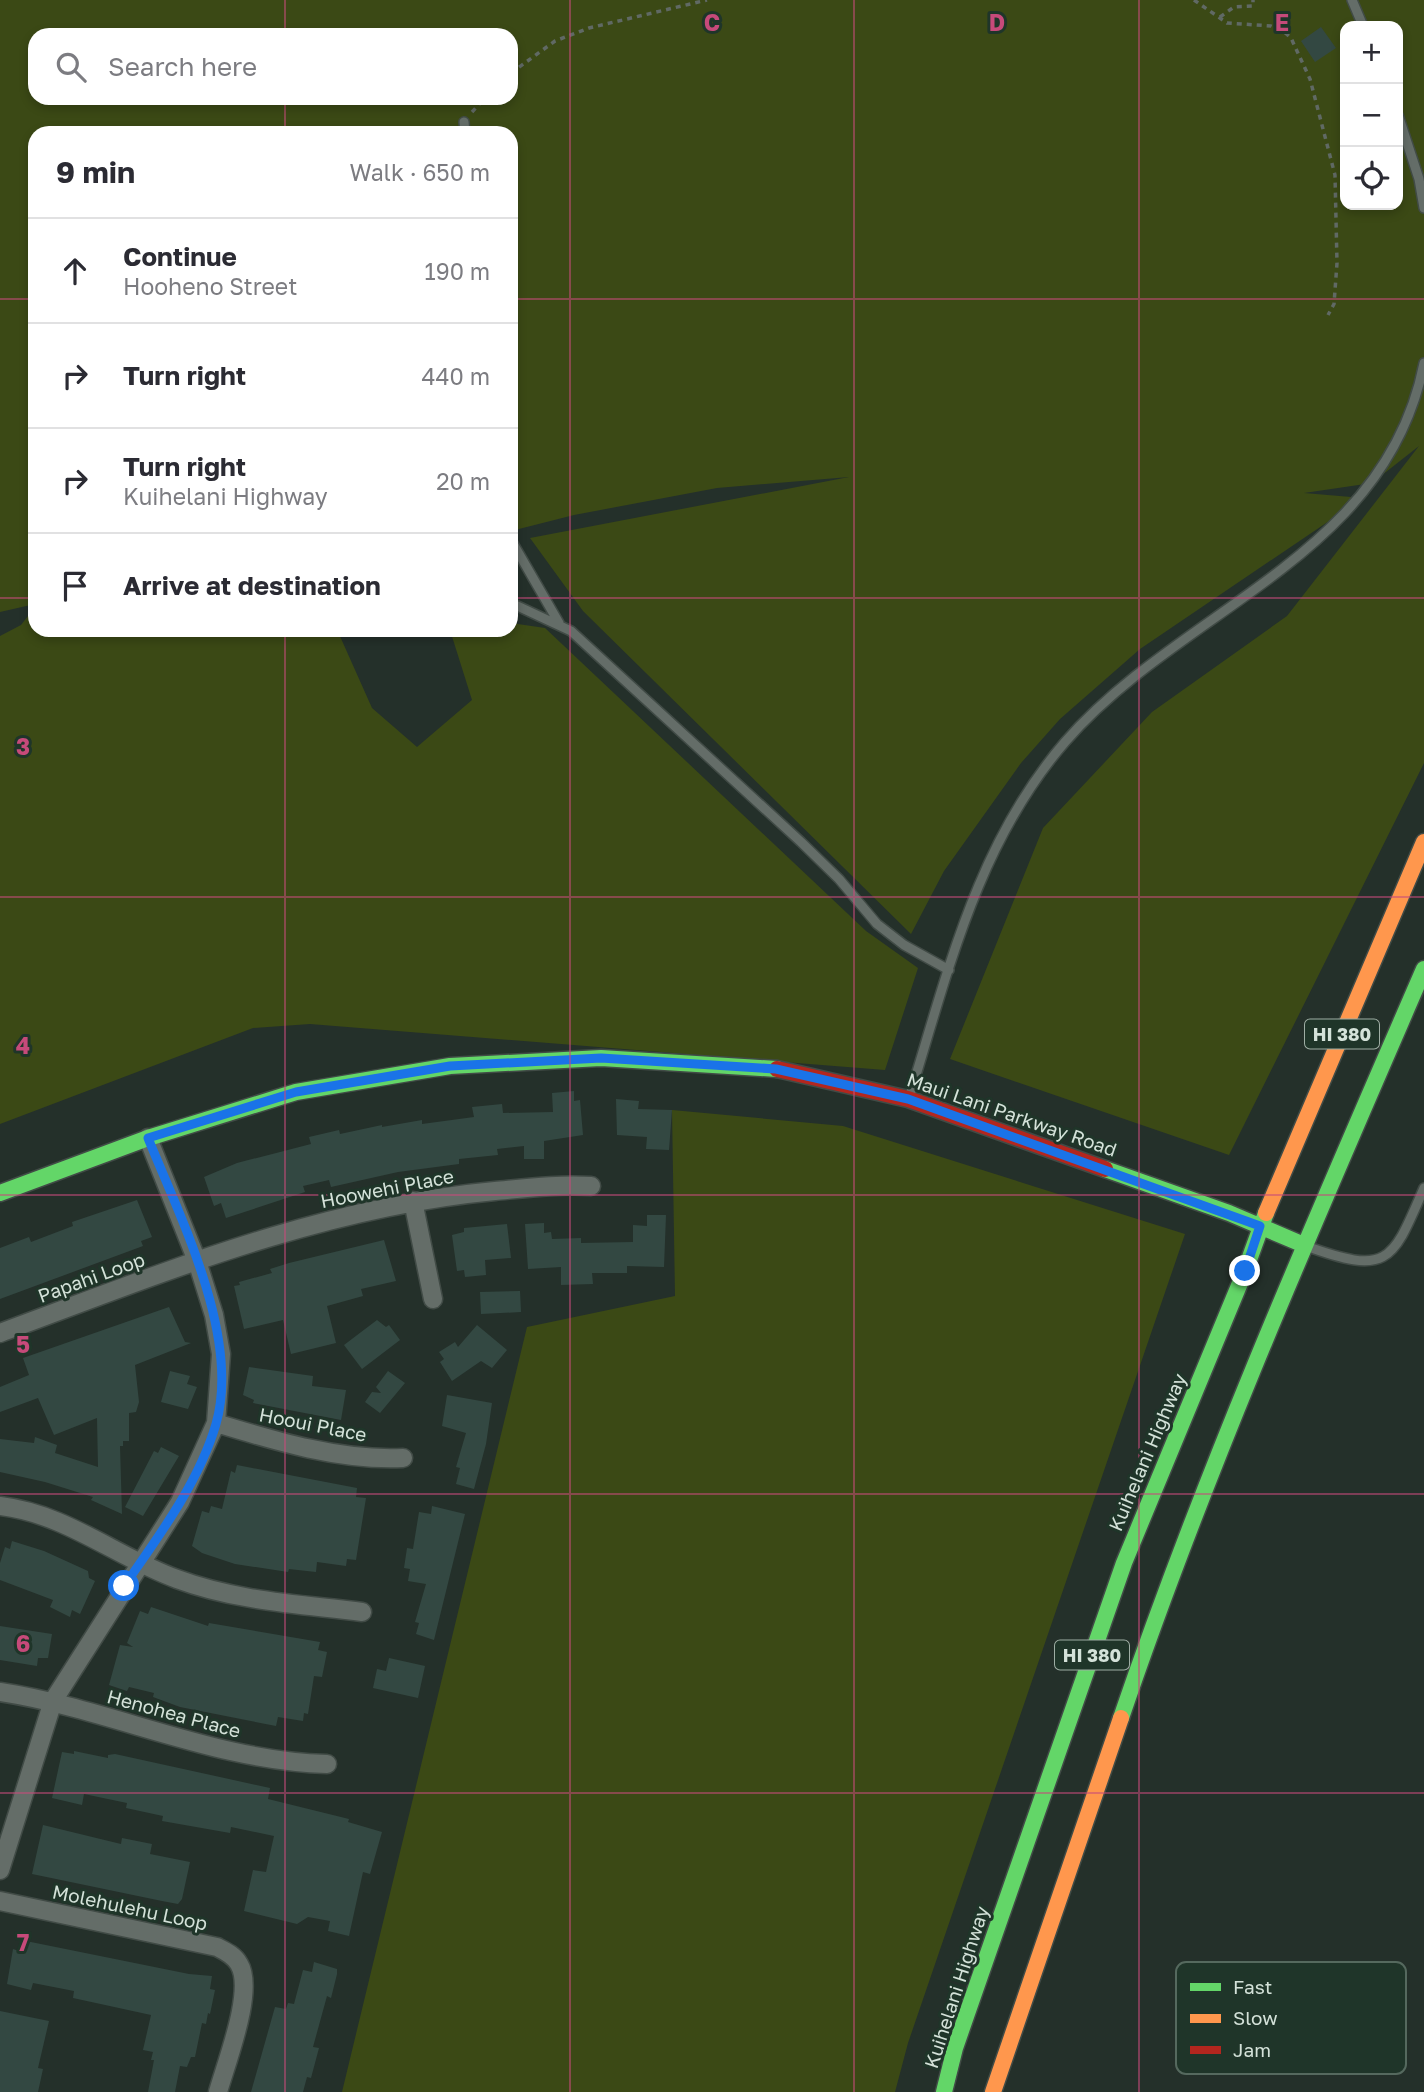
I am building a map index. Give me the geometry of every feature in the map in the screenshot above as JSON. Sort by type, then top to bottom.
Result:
[{"type":"main road","name":"Kuihelani Highway","points":[[944,2092],[955,2048],[1124,1563],[1245,1271],[1260,1226],[1424,842]]},
{"type":"main road","name":"HI 380","points":[[993,2092],[1168,1579],[1304,1245],[1424,969]]},
{"type":"main road","name":"Maui Lani Parkway Road","points":[[0,1193],[246,1105],[366,1079],[450,1066],[601,1058],[776,1069],[908,1099],[1260,1226],[1304,1245]]},
{"type":"street","points":[[0,1870],[53,1701],[180,1502],[216,1423],[221,1354],[214,1315],[197,1261],[148,1138]]},
{"type":"street","name":"Hoowehi Place","points":[[197,1261],[318,1222],[413,1201],[517,1189],[591,1186]]},
{"type":"street","points":[[413,1201],[433,1300]]},
{"type":"street","name":"Papahi Loop","points":[[0,1333],[197,1261]]},
{"type":"street","name":"Hooui Place","points":[[216,1423],[265,1438],[336,1452],[403,1458]]},
{"type":"street","points":[[0,1506],[60,1521],[141,1562],[218,1593],[362,1612]]},
{"type":"street","points":[[0,1692],[53,1701]]},
{"type":"street","name":"Henohea Place","points":[[53,1701],[204,1746],[300,1763],[327,1764]]},
{"type":"street","name":"Molehulehu Loop","points":[[0,1901],[217,1947],[230,1954],[239,1964],[244,1992],[218,2092]]},
{"type":"lane","points":[[1352,0],[1361,21]]},
{"type":"lane","points":[[464,122],[464,126]]},
{"type":"lane","points":[[1403,130],[1419,180],[1424,208]]},
{"type":"lane","points":[[908,1099],[976,887],[999,836],[1065,742],[1104,702],[1139,672],[1298,559],[1330,531],[1381,471],[1417,399],[1424,363]]},
{"type":"lane","points":[[518,552],[559,622],[801,842],[839,879],[877,924],[904,945],[949,970]]},
{"type":"lane","points":[[518,606],[559,622]]},
{"type":"lane","points":[[1304,1245],[1342,1259],[1369,1261],[1383,1258],[1400,1245],[1424,1188]]},
{"type":"path","points":[[518,68],[555,41],[589,28],[707,0]]},
{"type":"path","points":[[1194,0],[1227,23],[1271,26],[1283,31],[1291,38],[1310,79],[1335,175],[1337,263],[1334,304],[1328,315]]},
{"type":"path","points":[[1220,17],[1234,7],[1253,6],[1253,0]]},
{"type":"path","points":[[464,122],[479,105]]},
{"type":"green space","points":[[0,0],[1424,0],[1424,763],[1229,1155],[950,1059],[1043,828],[1152,712],[1287,616],[1419,446],[1372,483],[1304,493],[1363,498],[1140,649],[1060,719],[1021,763],[944,871],[911,934],[583,611],[530,538],[849,477],[717,488],[574,515],[518,529],[518,126],[28,126],[28,606],[0,612]]},
{"type":"green space","points":[[28,616],[28,637],[340,637],[372,708],[417,747],[472,700],[452,637],[518,637],[518,624],[545,628],[866,931],[918,968],[885,1070],[310,1024],[253,1028],[0,1124],[0,636],[21,625]]},
{"type":"green space","points":[[672,1110],[843,1126],[1185,1234],[908,2043],[895,2092],[342,2092],[527,1327],[675,1296]]},
{"type":"building","points":[[1321,27],[1336,48],[1315,62],[1301,41]]},
{"type":"building","points":[[574,1091],[574,1101],[580,1100],[583,1135],[544,1141],[544,1159],[524,1159],[524,1146],[497,1149],[498,1155],[459,1159],[459,1164],[398,1172],[331,1187],[329,1180],[303,1186],[305,1192],[226,1218],[221,1203],[214,1206],[204,1177],[237,1163],[311,1144],[309,1137],[339,1130],[340,1134],[382,1125],[422,1120],[422,1124],[474,1117],[472,1107],[502,1104],[503,1113],[553,1112],[552,1093]]},
{"type":"building","points":[[616,1099],[639,1101],[638,1109],[672,1110],[669,1150],[646,1149],[647,1137],[617,1135]]},
{"type":"building","points":[[137,1200],[152,1237],[141,1241],[143,1246],[0,1299],[0,1248],[29,1237],[31,1242],[73,1226],[72,1222]]},
{"type":"building","points":[[647,1215],[666,1215],[664,1267],[627,1266],[627,1273],[592,1273],[593,1284],[561,1285],[561,1267],[528,1269],[525,1224],[544,1223],[544,1233],[551,1232],[552,1239],[581,1238],[581,1243],[633,1242],[633,1225],[647,1226]]},
{"type":"building","points":[[507,1224],[511,1258],[485,1260],[486,1275],[465,1277],[464,1270],[457,1271],[452,1235],[464,1232],[464,1228]]},
{"type":"building","points":[[384,1240],[396,1281],[361,1289],[363,1296],[327,1306],[336,1343],[291,1354],[283,1320],[244,1329],[234,1286],[240,1285],[239,1282],[272,1273],[270,1269],[289,1263]]},
{"type":"building","points":[[520,1291],[521,1312],[481,1314],[480,1292]]},
{"type":"building","points":[[169,1307],[185,1342],[191,1343],[135,1365],[139,1402],[136,1412],[129,1413],[129,1441],[123,1441],[123,1446],[120,1446],[122,1514],[91,1500],[93,1497],[0,1472],[0,1439],[34,1443],[35,1437],[57,1445],[55,1453],[98,1467],[97,1418],[54,1435],[38,1398],[0,1412],[0,1387],[29,1375],[23,1358]]},
{"type":"building","points":[[377,1320],[386,1327],[389,1325],[400,1340],[362,1369],[344,1345]]},
{"type":"building","points":[[477,1325],[507,1350],[492,1368],[481,1361],[452,1381],[440,1362],[444,1359],[439,1352],[455,1342],[458,1347]]},
{"type":"building","points":[[249,1367],[313,1376],[312,1386],[346,1390],[341,1420],[253,1403],[254,1400],[243,1395]]},
{"type":"building","points":[[170,1371],[190,1376],[187,1384],[197,1387],[188,1409],[161,1402]]},
{"type":"building","points":[[388,1371],[405,1383],[380,1413],[365,1402],[372,1392],[381,1393],[376,1387]]},
{"type":"building","points":[[447,1395],[492,1403],[486,1444],[474,1489],[456,1484],[460,1468],[456,1467],[466,1433],[442,1426]]},
{"type":"building","points":[[161,1447],[179,1456],[143,1516],[125,1507],[154,1451],[158,1453]]},
{"type":"building","points":[[237,1465],[357,1488],[356,1497],[366,1498],[356,1560],[347,1559],[346,1566],[317,1562],[316,1572],[289,1569],[288,1572],[235,1564],[202,1553],[192,1546],[202,1511],[209,1513],[211,1506],[222,1509],[231,1471],[235,1473]]},
{"type":"building","points":[[432,1506],[465,1514],[434,1640],[416,1634],[419,1623],[415,1622],[426,1584],[408,1581],[410,1569],[404,1568],[407,1548],[413,1549],[419,1512],[431,1514]]},
{"type":"building","points":[[12,1541],[44,1551],[88,1571],[89,1578],[95,1581],[80,1614],[72,1610],[70,1617],[50,1607],[53,1600],[0,1580],[0,1563],[5,1547],[10,1549]]},
{"type":"building","points":[[151,1607],[208,1626],[209,1623],[320,1642],[318,1650],[327,1652],[322,1677],[314,1676],[308,1714],[304,1713],[303,1721],[278,1717],[276,1726],[180,1707],[153,1697],[154,1693],[129,1687],[127,1691],[109,1685],[120,1645],[133,1647],[127,1643],[140,1611],[148,1614]]},
{"type":"building","points":[[0,1626],[52,1634],[48,1658],[38,1658],[37,1666],[0,1660]]},
{"type":"building","points":[[389,1658],[425,1666],[418,1698],[373,1688],[377,1669],[386,1671]]},
{"type":"building","points":[[74,1751],[108,1758],[108,1755],[115,1754],[270,1788],[268,1799],[349,1819],[348,1822],[382,1832],[370,1874],[363,1872],[349,1936],[328,1931],[330,1921],[308,1917],[297,1924],[244,1911],[253,1870],[266,1872],[274,1836],[231,1827],[230,1833],[162,1821],[163,1816],[126,1808],[127,1803],[84,1794],[82,1805],[52,1798],[62,1752],[74,1754]]},
{"type":"building","points":[[43,1825],[121,1844],[122,1838],[152,1844],[150,1854],[190,1862],[182,1899],[178,1904],[32,1874]]},
{"type":"building","points":[[21,1940],[189,1974],[212,1976],[210,1989],[215,1990],[210,2014],[208,2013],[206,2024],[202,2023],[195,2057],[191,2057],[187,2067],[180,2066],[175,2092],[148,2092],[154,2060],[151,2060],[153,2052],[143,2050],[151,2015],[73,1998],[74,1991],[33,1983],[31,1990],[7,1984],[13,1949],[19,1951]]},
{"type":"building","points":[[314,1962],[337,1969],[337,1974],[331,1998],[327,1996],[313,2047],[319,2048],[311,2078],[307,2077],[303,2092],[251,2092],[275,2007],[286,2009],[288,2003],[294,2004],[303,1970],[312,1972]]},
{"type":"building","points":[[0,2011],[49,2021],[38,2068],[43,2069],[38,2092],[0,2092]]},
{"type":"traffic: fast","points":[[1121,1718],[1227,1434],[1424,969]]},
{"type":"traffic: fast","points":[[0,1193],[148,1138],[296,1092],[450,1066],[601,1058],[777,1069]]},
{"type":"traffic: fast","points":[[1105,1169],[1229,1213],[1304,1245]]},
{"type":"traffic: fast","points":[[944,2092],[955,2048],[1124,1563],[1245,1271],[1266,1213]]},
{"type":"traffic: slow","points":[[1266,1213],[1424,842]]},
{"type":"traffic: slow","points":[[993,2092],[1121,1718]]},
{"type":"traffic: jam","points":[[777,1069],[908,1099],[1105,1169]]},
{"type":"route","points":[[124,1586],[180,1502],[216,1423],[220,1400],[221,1354],[214,1315],[197,1261],[148,1138],[246,1105],[296,1092],[450,1066],[601,1058],[776,1069],[908,1099],[1106,1168],[1260,1226],[1245,1271]]}]
